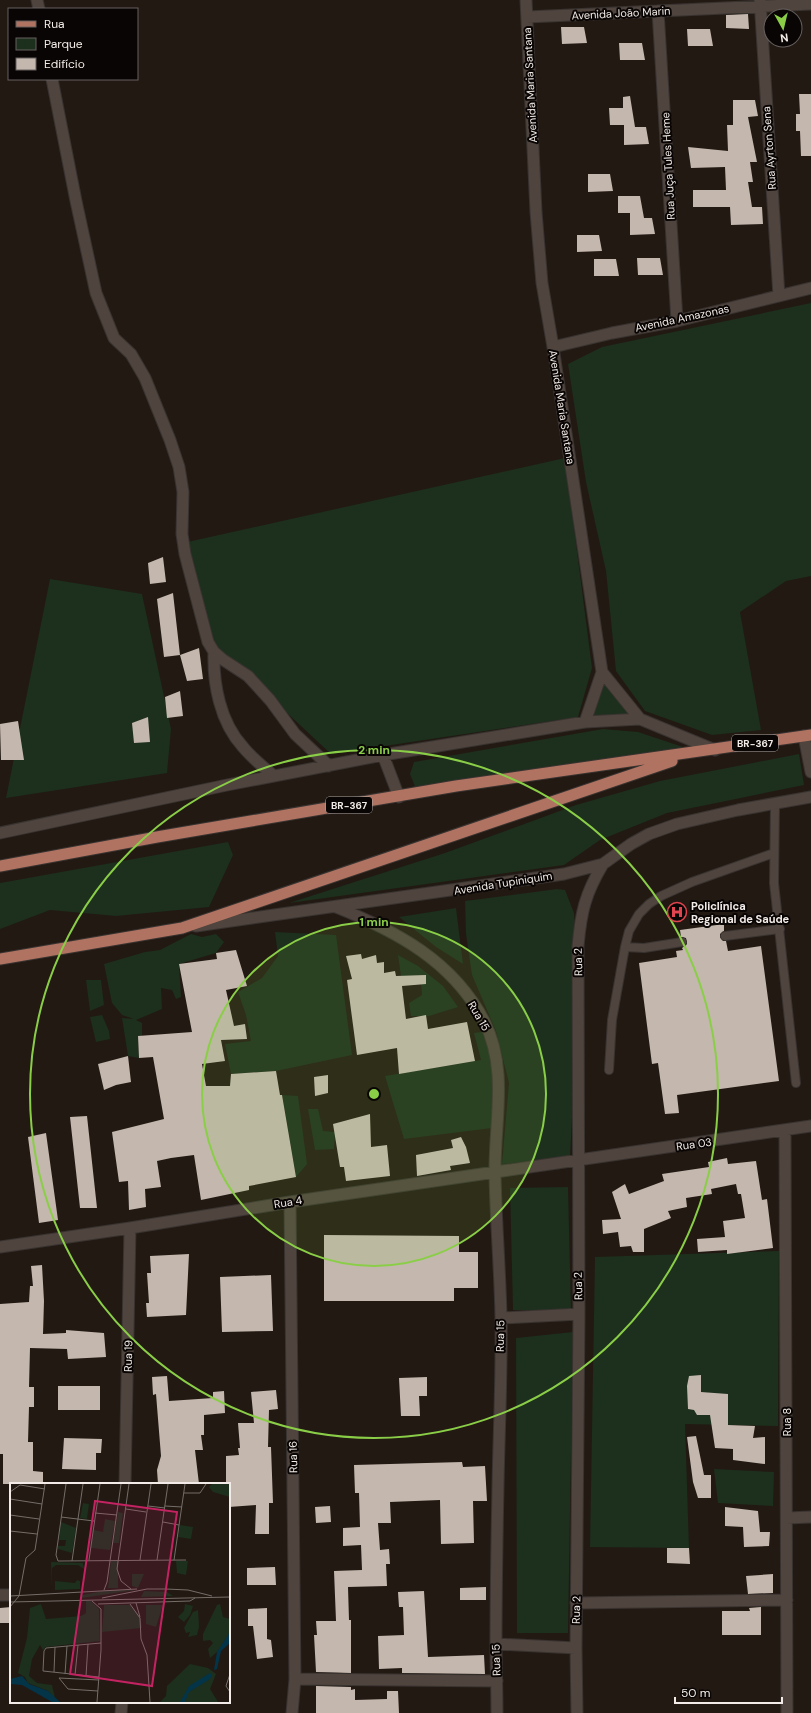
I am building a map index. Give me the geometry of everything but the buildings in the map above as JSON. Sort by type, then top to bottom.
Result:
[{"type":"main road","name":"BR-367","points":[[0,866],[156,836],[400,797],[456,786],[715,750],[808,735]]},
{"type":"main road","name":"BR-367","points":[[0,959],[182,928],[699,752]]},
{"type":"street","name":"Avenida Maria Santana","points":[[526,0],[536,212],[542,283],[602,672]]},
{"type":"street","name":"Avenida João Marin","points":[[527,17],[658,11],[760,3],[811,4]]},
{"type":"street","name":"Rua Ayrton Sena","points":[[760,3],[779,296]]},
{"type":"street","name":"Rua Juça Tules Heme","points":[[658,11],[677,321]]},
{"type":"street","points":[[52,80],[96,293],[114,338],[131,354],[145,378],[170,440],[179,467],[183,492],[182,534],[185,554],[208,642],[214,652],[248,676],[270,700],[295,734],[329,766]]},
{"type":"street","name":"Avenida Amazonas","points":[[553,347],[612,333],[677,321],[811,288]]},
{"type":"street","points":[[214,652],[213,672],[217,691],[232,733],[242,746],[274,776]]},
{"type":"street","points":[[602,672],[640,719]]},
{"type":"street","points":[[585,722],[602,672]]},
{"type":"street","points":[[0,834],[274,776],[383,755],[585,722],[640,719],[715,750]]},
{"type":"street","points":[[808,735],[811,772]]},
{"type":"street","points":[[383,755],[400,797]]},
{"type":"street","name":"Avenida Tupiniquim","points":[[182,928],[564,874],[603,864],[631,844],[649,834],[677,824],[811,797]]},
{"type":"street","name":"Rua 2","points":[[577,1713],[576,1603],[579,1314],[577,1161],[579,1000],[578,946],[581,915],[591,883],[603,864]]},
{"type":"street","name":"Rua 15","points":[[336,907],[374,922],[397,934],[424,952],[448,973],[485,1023],[493,1045],[499,1080],[495,1172],[501,1318],[496,1644],[497,1713]]},
{"type":"street","name":"Rua 03","points":[[577,1161],[811,1126]]},
{"type":"street","name":"Rua 8","points":[[786,1130],[787,1713]]},
{"type":"street","name":"Rua 4","points":[[0,1247],[290,1202],[577,1161]]},
{"type":"street","name":"Rua 16","points":[[290,1202],[295,1679],[292,1713]]},
{"type":"street","name":"Rua 19","points":[[126,1483],[130,1228]]},
{"type":"street","points":[[501,1318],[579,1314]]},
{"type":"street","points":[[787,1518],[811,1517]]},
{"type":"street","points":[[0,1596],[10,1595]]},
{"type":"street","points":[[576,1603],[787,1600]]},
{"type":"street","points":[[496,1644],[576,1648]]},
{"type":"street","points":[[295,1679],[497,1681]]},
{"type":"street","points":[[121,1713],[122,1703]]},
{"type":"lane","points":[[775,804],[774,883],[796,1083]]},
{"type":"lane","points":[[608,1070],[612,1020],[628,931],[639,914],[649,904],[661,896],[692,882],[774,853]]},
{"type":"lane","points":[[725,936],[780,929]]},
{"type":"lane","points":[[625,948],[644,948],[682,942]]},
{"type":"green space","points":[[811,303],[811,576],[786,581],[740,612],[761,730],[712,735],[645,711],[616,671],[606,571],[586,482],[568,364],[602,347]]},
{"type":"green space","points":[[565,458],[592,668],[578,717],[331,754],[286,712],[214,652],[183,543]]},
{"type":"green space","points":[[50,579],[142,594],[171,729],[167,773],[6,798]]},
{"type":"green space","points":[[602,672],[640,719],[585,722]]},
{"type":"green space","points":[[603,729],[638,732],[686,748],[416,789],[410,774],[414,762]]},
{"type":"green space","points":[[799,754],[804,785],[667,813],[600,840],[564,865],[289,903],[445,853],[576,805],[660,781]]},
{"type":"green space","points":[[228,842],[233,855],[209,907],[116,916],[50,910],[0,929],[0,883]]},
{"type":"green space","points":[[557,889],[565,890],[574,913],[579,982],[570,1157],[502,1164],[509,1083],[496,1031],[472,975],[466,934],[465,901]]},
{"type":"green space","points":[[456,908],[463,964],[436,947],[399,917]]},
{"type":"green space","points":[[275,932],[336,935],[352,1055],[276,1071],[231,1074],[225,1044],[251,1041],[246,1015],[238,992],[262,978],[278,956]]},
{"type":"green space","points":[[191,934],[202,937],[216,934],[224,942],[216,953],[179,964],[181,997],[176,999],[172,990],[161,988],[162,1009],[136,1020],[142,1023],[142,1036],[138,1037],[139,1058],[128,1056],[122,1018],[134,1019],[122,1015],[112,1003],[104,964],[145,952],[160,950]]},
{"type":"green space","points":[[398,955],[418,966],[443,986],[458,1007],[429,1016],[411,1016],[409,1003],[422,995],[421,983],[413,976],[401,976]]},
{"type":"green space","points":[[86,980],[101,980],[104,1005],[90,1011]]},
{"type":"green space","points":[[102,1015],[109,1031],[110,1039],[96,1042],[90,1017]]},
{"type":"green space","points":[[482,1032],[491,1058],[495,1083],[492,1128],[404,1139],[385,1076],[481,1060],[474,1033]]},
{"type":"green space","points":[[282,1095],[298,1096],[307,1164],[296,1177]]},
{"type":"green space","points":[[308,1109],[318,1109],[323,1131],[335,1132],[334,1149],[315,1150]]},
{"type":"green space","points":[[568,1187],[571,1310],[513,1310],[510,1188]]},
{"type":"green space","points":[[779,1251],[778,1426],[685,1424],[689,1548],[590,1547],[595,1257]]},
{"type":"green space","points":[[573,1332],[568,1633],[517,1633],[516,1338]]},
{"type":"green space","points":[[714,1469],[774,1472],[773,1506],[718,1503]]},
{"type":"place","name":"Policlínica Regional de Saúde","points":[[677,912]]}]
